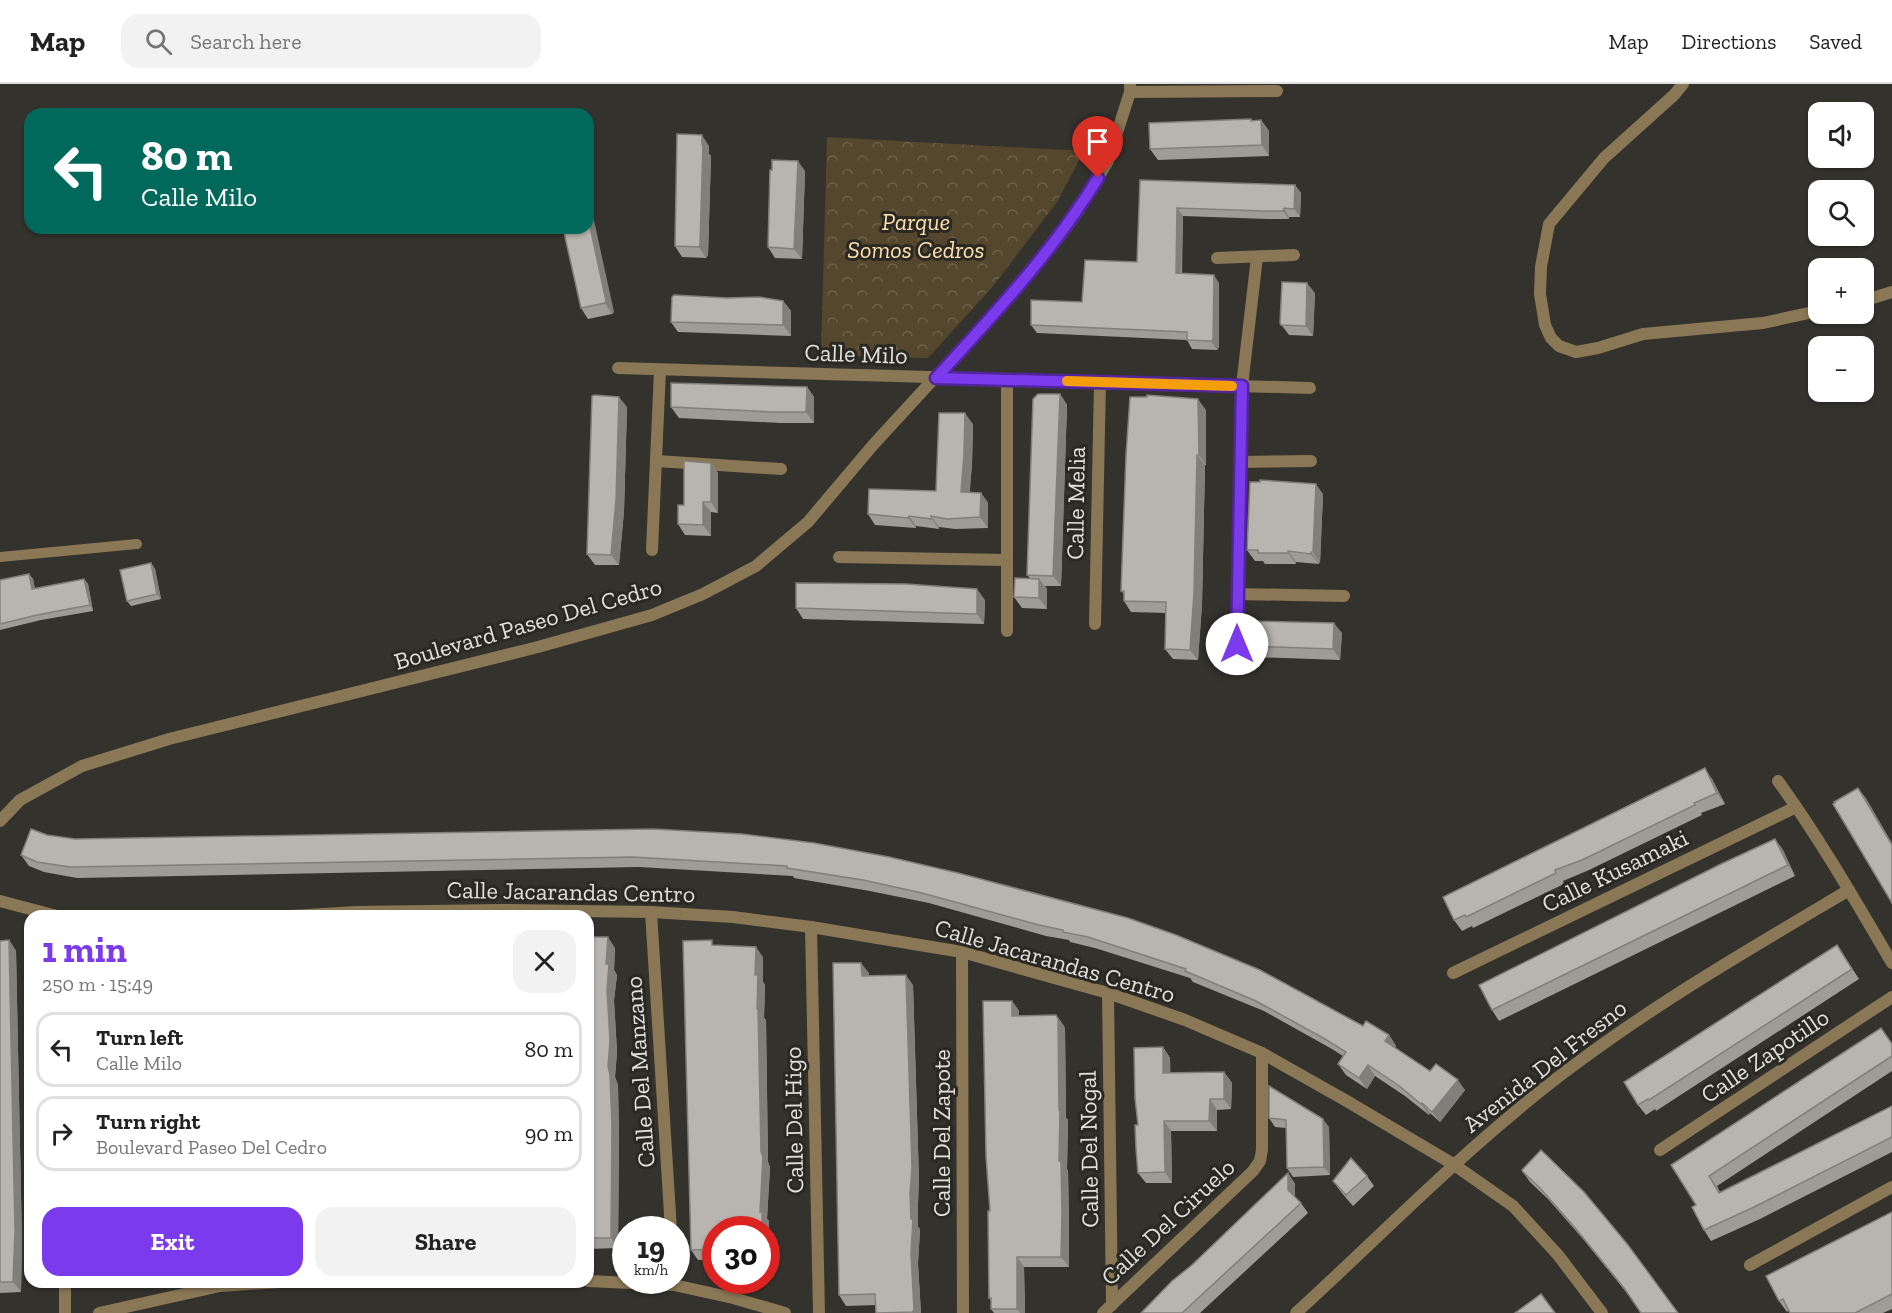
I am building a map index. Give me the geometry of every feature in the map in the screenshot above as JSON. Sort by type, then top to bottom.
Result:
[{"type":"street","points":[[1683,84],[1674,95],[1604,158],[1549,224],[1541,267],[1540,294],[1545,325],[1551,338],[1559,346],[1576,352],[1598,348],[1643,334],[1763,323],[1808,313]]},
{"type":"street","points":[[1130,88],[1277,91]]},
{"type":"street","name":"Boulevard Paseo Del Cedro","points":[[0,821],[20,800],[82,766],[169,738],[381,687],[652,615],[703,594],[756,566],[808,522],[873,445],[936,378],[1061,235],[1108,161],[1130,88]]},
{"type":"street","points":[[1217,258],[1294,255]]},
{"type":"street","points":[[1237,644],[1242,386],[1257,257]]},
{"type":"street","points":[[1874,297],[1892,292]]},
{"type":"street","name":"Calle Milo","points":[[618,369],[1310,388]]},
{"type":"street","points":[[652,550],[660,370]]},
{"type":"street","points":[[1007,380],[1007,631]]},
{"type":"street","name":"Calle Melia","points":[[1095,624],[1100,382]]},
{"type":"street","points":[[657,461],[781,469]]},
{"type":"street","points":[[1241,462],[1311,461]]},
{"type":"street","points":[[839,557],[1007,560]]},
{"type":"street","points":[[1237,594],[1344,596]]},
{"type":"street","points":[[1778,782],[1849,890],[1892,963]]},
{"type":"street","name":"Calle Kusamaki","points":[[1453,973],[1796,807]]},
{"type":"street","name":"Avenida Del Fresno","points":[[1296,1313],[1453,1164],[1580,1061],[1650,1011],[1849,890]]},
{"type":"street","points":[[0,901],[34,910]]},
{"type":"street","name":"Calle Jacarandas Centro","points":[[594,912],[651,912],[733,917],[811,927],[962,952],[1108,993],[1185,1020],[1262,1053],[1345,1100],[1453,1164],[1513,1206],[1557,1255],[1602,1313]]},
{"type":"street","name":"Calle Del Manzano","points":[[651,912],[670,1216]]},
{"type":"street","name":"Calle Del Higo","points":[[811,927],[819,1313]]},
{"type":"street","name":"Calle Del Zapote","points":[[962,952],[963,1313]]},
{"type":"street","name":"Calle Del Nogal","points":[[1107,1309],[1108,993]]},
{"type":"street","name":"Calle Zapotillo","points":[[1660,1150],[1892,997]]},
{"type":"street","name":"Calle Del Ciruelo","points":[[1107,1309],[1253,1171],[1260,1161],[1262,1053]]},
{"type":"street","points":[[1750,1265],[1892,1187]]},
{"type":"street","points":[[594,1281],[612,1282]]},
{"type":"street","points":[[690,1287],[785,1313]]},
{"type":"street","points":[[65,1288],[65,1313]]},
{"type":"street","points":[[99,1313],[203,1288]]},
{"type":"lane","points":[[0,557],[137,544]]},
{"type":"green space","name":"Parque Somos Cedros","points":[[827,137],[1084,151],[1057,202],[994,285],[928,358],[821,355]]},
{"type":"building","points":[[1251,119],[1251,121],[1261,120],[1262,145],[1150,149],[1149,123]]},
{"type":"building","points":[[677,134],[702,135],[699,247],[675,246]]},
{"type":"building","points":[[772,160],[798,161],[794,249],[768,247]]},
{"type":"building","points":[[1140,180],[1295,185],[1294,209],[1262,211],[1177,208],[1176,273],[1214,275],[1213,339],[1211,341],[1187,340],[1187,332],[1031,325],[1031,300],[1082,302],[1085,260],[1137,262]]},
{"type":"building","points":[[564,234],[592,234],[606,301],[581,308]]},
{"type":"building","points":[[1282,282],[1307,283],[1306,326],[1281,325]]},
{"type":"building","points":[[674,295],[759,297],[783,301],[783,325],[671,322]]},
{"type":"building","points":[[671,383],[807,387],[806,412],[671,407]]},
{"type":"building","points":[[1038,394],[1060,394],[1053,576],[1027,575],[1033,399]]},
{"type":"building","points":[[1147,395],[1198,399],[1199,455],[1197,455],[1194,593],[1190,650],[1165,649],[1166,602],[1124,601],[1124,591],[1121,591],[1130,397],[1147,397]]},
{"type":"building","points":[[592,396],[619,397],[616,500],[611,555],[587,554]]},
{"type":"building","points":[[939,413],[965,413],[961,492],[981,493],[980,517],[947,519],[931,516],[932,519],[868,514],[869,489],[936,491]]},
{"type":"building","points":[[684,461],[711,463],[711,502],[703,502],[703,525],[678,524],[678,505],[684,505]]},
{"type":"building","points":[[1260,480],[1316,484],[1313,552],[1311,554],[1288,551],[1288,553],[1258,553],[1258,550],[1247,550],[1250,482],[1260,482]]},
{"type":"building","points":[[151,563],[157,594],[127,601],[120,570]]},
{"type":"building","points":[[29,574],[32,589],[84,579],[90,605],[0,624],[0,580]]},
{"type":"building","points":[[1015,578],[1039,579],[1039,598],[1014,597]]},
{"type":"building","points":[[796,583],[906,584],[977,589],[977,614],[796,608]]},
{"type":"building","points":[[1245,621],[1334,623],[1333,649],[1245,646]]},
{"type":"building","points":[[1705,768],[1717,793],[1582,860],[1555,870],[1556,873],[1466,917],[1465,915],[1454,920],[1443,897]]},
{"type":"building","points":[[1858,788],[1892,845],[1892,903],[1833,804]]},
{"type":"building","points":[[31,829],[47,835],[75,839],[653,829],[742,834],[814,843],[958,873],[1128,918],[1176,935],[1260,970],[1363,1026],[1366,1021],[1389,1035],[1385,1041],[1430,1071],[1436,1064],[1458,1080],[1432,1112],[1368,1065],[1359,1078],[1338,1064],[1346,1052],[1325,1039],[1256,1001],[1185,971],[1186,969],[1088,937],[922,893],[863,880],[787,868],[787,866],[632,857],[70,867],[37,862],[21,855]]},
{"type":"building","points":[[1775,839],[1788,865],[1492,1010],[1479,985]]},
{"type":"building","points":[[594,937],[608,937],[606,964],[609,964],[608,1066],[612,1126],[611,1238],[594,1238]]},
{"type":"building","points":[[9,940],[15,1232],[13,1282],[0,1282],[0,941]]},
{"type":"building","points":[[712,940],[712,945],[756,947],[755,975],[758,975],[757,1009],[763,1157],[760,1212],[762,1211],[762,1216],[702,1216],[702,1250],[691,1250],[683,941]]},
{"type":"building","points":[[1837,945],[1852,969],[1638,1105],[1624,1082]]},
{"type":"building","points":[[833,963],[861,963],[862,976],[906,975],[912,1168],[910,1194],[911,1219],[913,1219],[911,1253],[914,1310],[912,1312],[876,1313],[875,1294],[839,1295]]},
{"type":"building","points":[[983,1001],[1012,1001],[1012,1016],[1056,1015],[1058,1019],[1061,1257],[1017,1257],[1017,1309],[991,1309],[991,1298],[989,1298],[988,1211],[990,1211],[986,1156]]},
{"type":"building","points":[[1881,1028],[1892,1044],[1892,1056],[1709,1176],[1719,1193],[1892,1106],[1892,1137],[1704,1230],[1692,1207],[1696,1205],[1671,1165]]},
{"type":"building","points":[[1163,1047],[1163,1073],[1224,1072],[1224,1099],[1210,1099],[1209,1121],[1164,1121],[1165,1172],[1138,1173],[1134,1048]]},
{"type":"building","points":[[1269,1086],[1323,1119],[1324,1167],[1287,1168],[1286,1120],[1269,1118]]},
{"type":"building","points":[[1541,1150],[1584,1192],[1628,1245],[1678,1313],[1641,1313],[1624,1288],[1576,1229],[1523,1172],[1522,1170]]},
{"type":"building","points":[[1351,1158],[1367,1176],[1346,1195],[1333,1181]]},
{"type":"building","points":[[1288,1173],[1288,1190],[1301,1203],[1182,1313],[1141,1313],[1172,1281],[1192,1265]]},
{"type":"building","points":[[1892,1212],[1892,1294],[1855,1313],[1790,1313],[1783,1299],[1779,1301],[1766,1276]]},
{"type":"building","points":[[1541,1294],[1555,1313],[1515,1313]]},
{"type":"slow traffic","points":[[1067,381],[1232,386]]},
{"type":"route","points":[[1098,178],[1061,235],[936,378],[1242,386],[1237,644]]}]
